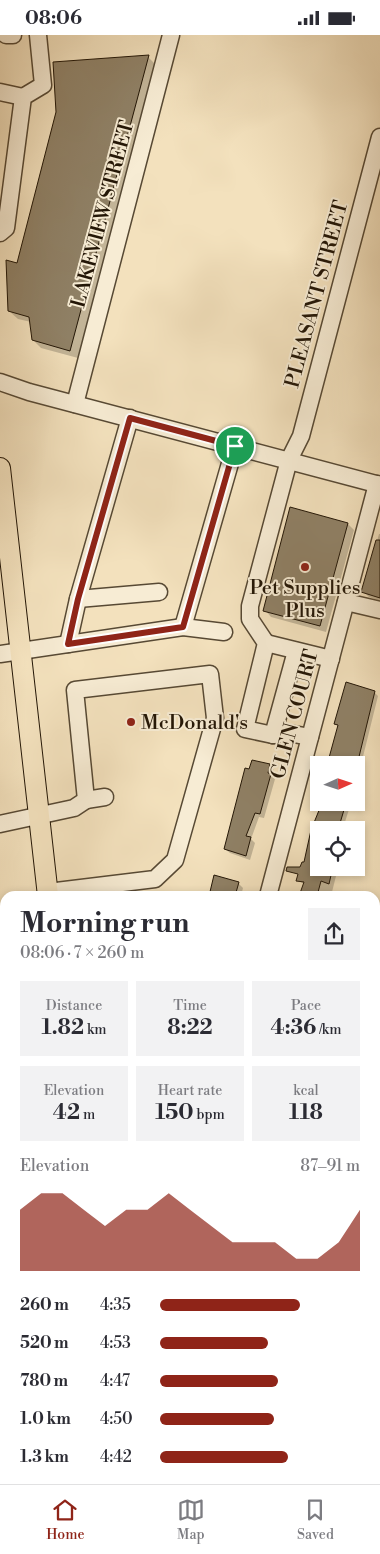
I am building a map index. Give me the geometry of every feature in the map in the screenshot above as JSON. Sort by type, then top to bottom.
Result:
[{"type":"main road","points":[[0,469],[10,653],[38,815],[48,891]]},
{"type":"street","points":[[6,35],[13,35]]},
{"type":"street","points":[[0,92],[23,97],[43,85],[38,35]]},
{"type":"street","name":"LAKEVIEW STREET","points":[[75,404],[171,35]]},
{"type":"street","points":[[0,233],[6,228],[23,97]]},
{"type":"street","name":"PLEASANT STREET","points":[[266,643],[250,619],[250,606],[288,460],[301,436],[380,137]]},
{"type":"street","points":[[0,382],[75,404],[378,485]]},
{"type":"street","points":[[68,644],[78,599],[130,418]]},
{"type":"street","points":[[183,627],[235,446]]},
{"type":"street","name":"GLEN COURT","points":[[269,891],[378,485]]},
{"type":"street","points":[[78,599],[159,592]]},
{"type":"street","points":[[346,602],[380,610]]},
{"type":"street","points":[[10,653],[183,627],[224,631]]},
{"type":"street","points":[[310,737],[288,733],[273,735],[246,729],[266,643],[331,659]]},
{"type":"street","points":[[273,735],[296,651]]},
{"type":"street","points":[[69,891],[155,879],[175,860],[215,718],[210,674],[75,689],[86,800]]},
{"type":"street","points":[[0,823],[74,808],[86,800],[105,797]]},
{"type":"building","points":[[149,55],[70,351],[32,340],[29,317],[8,311],[6,260],[17,263],[56,112],[53,62]]},
{"type":"building","name":"Pet Supplies Plus","points":[[290,507],[348,523],[320,626],[263,611]]},
{"type":"building","points":[[376,540],[380,540],[380,598],[361,592]]},
{"type":"building","points":[[346,682],[375,691],[359,756],[329,756],[338,725],[334,724]]},
{"type":"building","points":[[252,760],[270,764],[268,773],[271,774],[260,814],[255,813],[246,836],[251,837],[246,856],[224,849],[245,768],[249,769]]},
{"type":"building","points":[[319,811],[344,811],[341,821],[315,821]]},
{"type":"building","points":[[310,835],[310,876],[331,876],[329,884],[321,881],[318,891],[301,891],[304,882],[296,881],[298,874],[286,871],[287,867],[300,867],[302,862],[304,862]]},
{"type":"building","points":[[214,875],[239,882],[236,891],[210,891]]},
{"type":"place","name":"Pet Supplies Plus","points":[[305,567]]},
{"type":"place","name":"McDonald's","points":[[131,722]]},
{"type":"route","points":[[130,418],[235,446],[183,627],[68,644],[78,599],[130,418]]}]
